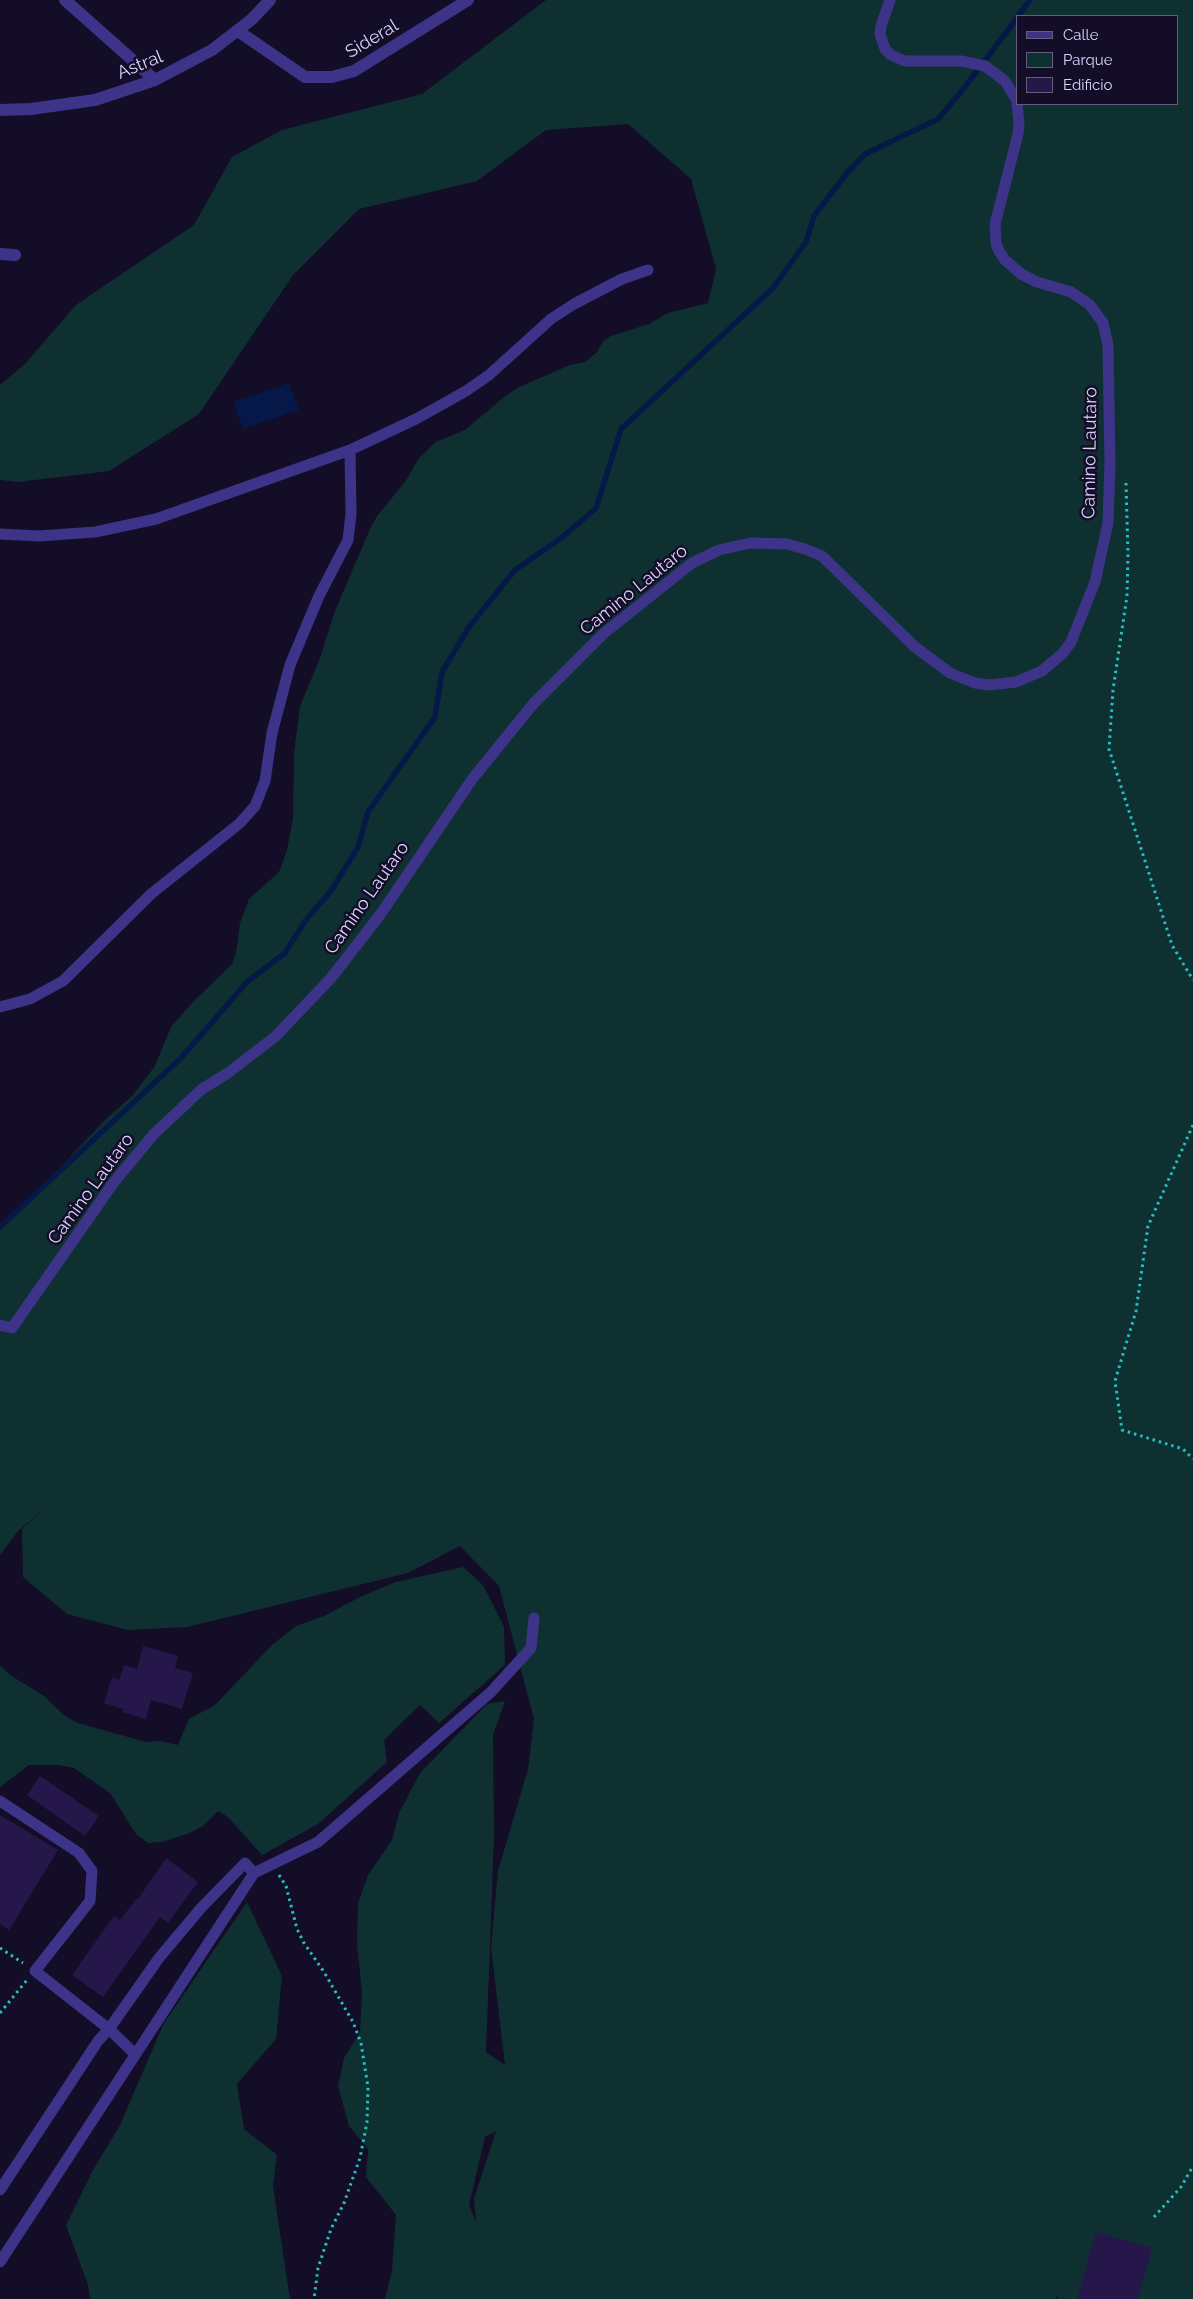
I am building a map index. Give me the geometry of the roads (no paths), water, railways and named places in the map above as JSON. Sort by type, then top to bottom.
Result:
[{"type":"street","points":[[65,0],[155,80]]},
{"type":"street","name":"Astral","points":[[0,110],[31,110],[95,100],[155,80],[184,66],[238,31],[270,0]]},
{"type":"street","name":"Sideral","points":[[238,31],[305,77],[332,77],[354,72],[468,0]]},
{"type":"street","points":[[0,254],[15,255]]},
{"type":"lane","name":"Camino Lautaro","points":[[890,0],[880,34],[886,49],[891,55],[905,61],[960,61],[985,66],[1005,81],[1016,100]]},
{"type":"lane","name":"Camino Lautaro","points":[[0,1326],[12,1328],[133,1158],[170,1118],[202,1089],[252,1055],[304,1007],[331,978],[380,915],[441,823],[503,740],[568,668],[641,602],[692,563],[720,550],[750,543],[787,544],[822,556],[915,648],[950,673],[975,683],[1016,682],[1042,671],[1058,658],[1071,642],[1084,612],[1103,551],[1108,522],[1110,465],[1108,345],[1103,323],[1098,313],[1082,297],[1037,282],[1012,268],[1005,260],[996,243],[995,224],[1020,123],[1017,105]]},
{"type":"lane","points":[[0,534],[39,536],[95,532],[156,519],[350,450],[442,406],[490,374],[566,309],[598,290],[648,270]]},
{"type":"lane","points":[[0,1007],[30,999],[63,981],[150,894],[240,823],[255,806],[265,781],[272,733],[290,665],[311,613],[348,540],[351,514],[350,450]]},
{"type":"lane","points":[[0,2262],[254,1873],[318,1842],[491,1692],[531,1648],[534,1618]]},
{"type":"lane","points":[[0,1801],[79,1853],[92,1871],[90,1901],[35,1971],[109,2029],[135,2054]]},
{"type":"lane","points":[[0,2190],[98,2041],[109,2029],[159,1958],[201,1908],[245,1863],[254,1873]]},
{"type":"water","points":[[289,383],[299,410],[243,429],[233,402]]},
{"type":"waterway","points":[[1019,15],[1030,0]]},
{"type":"waterway","points":[[0,1227],[181,1058],[247,982],[285,953],[305,921],[331,891],[358,847],[368,812],[435,717],[442,672],[469,627],[515,570],[564,536],[596,508],[621,429],[773,288],[806,242],[814,216],[846,174],[865,154],[938,119],[1016,19]]}]
